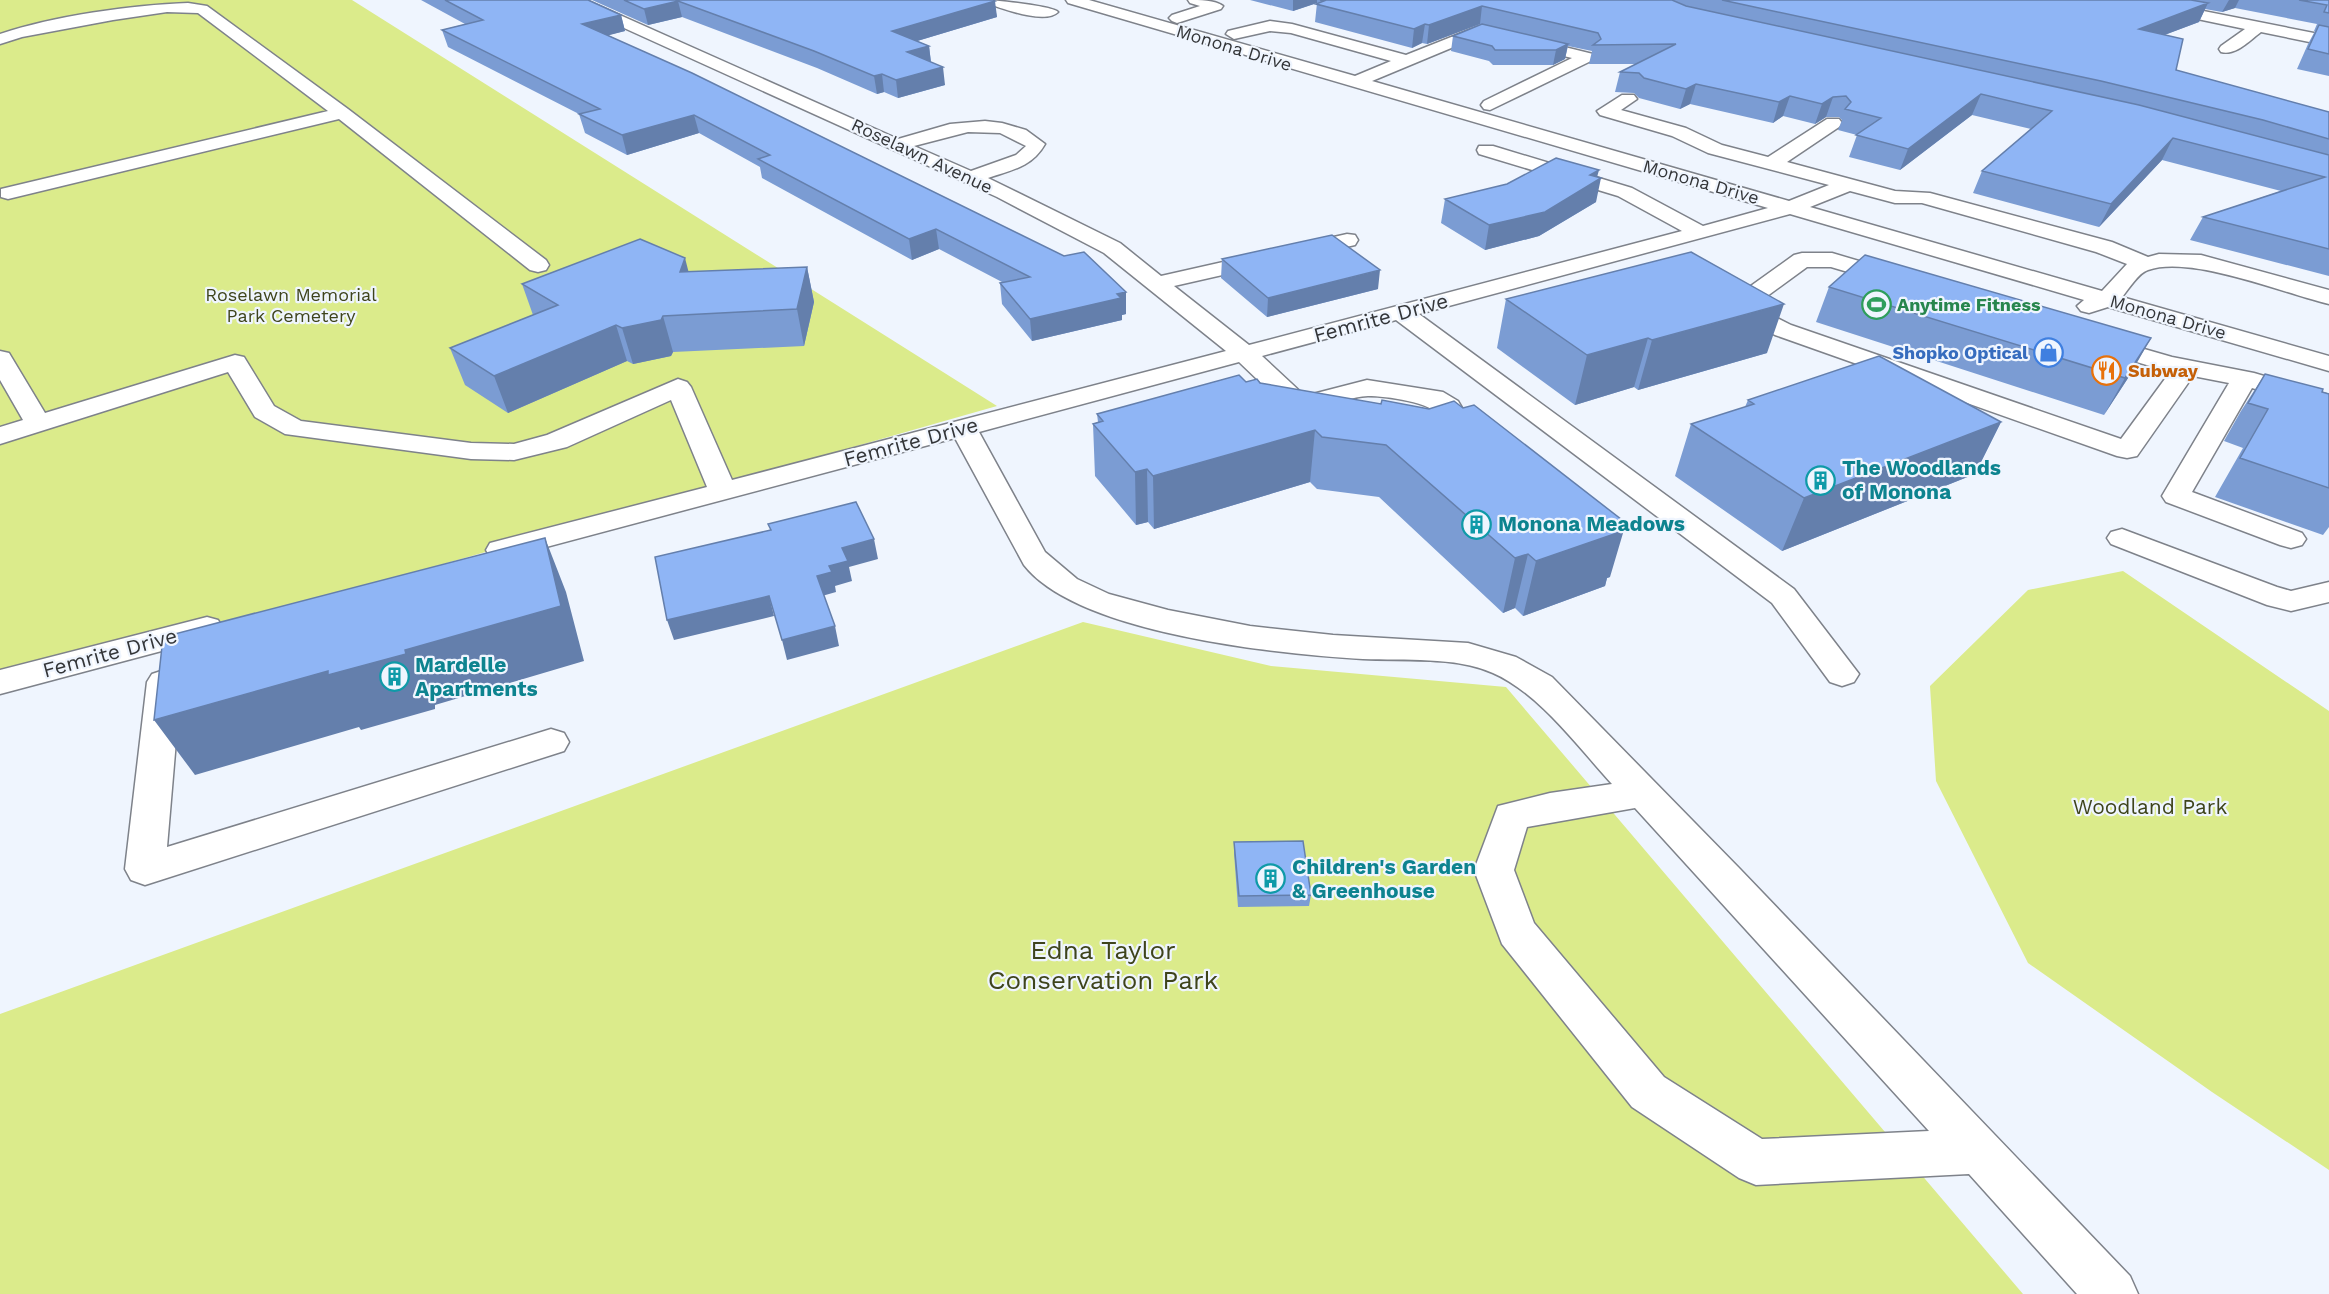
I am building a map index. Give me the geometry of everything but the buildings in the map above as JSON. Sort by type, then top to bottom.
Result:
[{"type":"street","name":"Roselawn Avenue","points":[[574,0],[1073,226],[1112,249],[1158,283],[1245,354],[1310,416],[1333,420]]},
{"type":"street","points":[[991,0],[1022,10],[1050,12]]},
{"type":"street","name":"Monona Drive","points":[[1073,0],[1354,83],[1789,197],[2115,291],[2329,342]]},
{"type":"street","name":"Monona Drive","points":[[1114,0],[1688,160]]},
{"type":"street","points":[[1177,18],[1216,6],[1195,0]]},
{"type":"street","points":[[2126,0],[2329,41]]},
{"type":"street","points":[[0,39],[18,33],[154,7],[191,5],[199,7],[342,113],[538,265]]},
{"type":"street","points":[[1234,34],[1300,16]]},
{"type":"street","points":[[1270,26],[1292,29],[1408,61]]},
{"type":"street","points":[[2227,49],[2258,27]]},
{"type":"street","points":[[1354,83],[1479,31],[1587,57],[1490,105]]},
{"type":"street","points":[[1628,99],[1606,111],[1690,136],[1715,149],[1895,197],[1923,196],[2104,247],[2144,263]]},
{"type":"street","points":[[3,196],[342,113]]},
{"type":"street","points":[[1771,164],[1833,123]]},
{"type":"street","points":[[897,145],[938,132],[990,124],[1036,144],[1030,154],[1023,159],[971,178]]},
{"type":"street","points":[[1640,141],[1662,127]]},
{"type":"street","points":[[1486,150],[1625,192],[1701,233]]},
{"type":"street","name":"Femrite Drive","points":[[475,557],[1701,233],[1789,197],[1820,196],[1848,185]]},
{"type":"street","name":"Monona Drive","points":[[1820,196],[2115,291],[2329,364]]},
{"type":"street","points":[[1158,283],[1347,240]]},
{"type":"street","points":[[1915,285],[1832,260],[1803,260],[1749,298],[1746,304],[1763,320],[1783,330],[2127,450],[2186,368]]},
{"type":"street","points":[[2329,297],[2201,262],[2184,260],[2144,263],[2137,266],[2115,291],[2110,320],[2080,331],[2186,368],[2245,378],[2329,403]]},
{"type":"street","points":[[1400,312],[1784,596],[1842,674]]},
{"type":"street","points":[[0,358],[39,424]]},
{"type":"street","points":[[0,436],[235,362],[264,411],[294,428],[471,451],[514,452],[557,441],[678,387],[723,492]]},
{"type":"street","points":[[2245,378],[2176,496],[2291,539]]},
{"type":"street","points":[[1299,406],[1367,388],[1434,399],[1449,406],[1455,418],[1446,429],[1426,437],[1415,435]]},
{"type":"street","points":[[963,428],[1035,560],[1053,578],[1073,590],[1122,610],[1247,637],[1323,646],[1440,652],[1497,660],[1540,685],[2112,1294]]},
{"type":"street","points":[[2122,538],[2267,595],[2291,602],[2329,592]]},
{"type":"street","name":"Femrite Drive","points":[[0,682],[236,620]]},
{"type":"street","points":[[169,638],[145,869],[551,742]]},
{"type":"street","points":[[1643,793],[1550,807],[1511,816],[1494,870],[1517,932],[1648,1092],[1756,1162],[1978,1151]]},
{"type":"green space","name":"Roselawn Memorial Park Cemetery","points":[[0,0],[352,0],[997,406],[370,585],[0,682]]},
{"type":"green space","name":"Woodland Park","points":[[2123,571],[2329,711],[2329,1170],[2212,1092],[2028,963],[1936,781],[1930,686],[2028,590]]},
{"type":"green space","name":"Edna Taylor Conservation Park","points":[[1083,622],[1271,666],[1506,687],[2023,1294],[0,1294],[0,1014]]},
{"type":"place","name":"Anytime Fitness","points":[[1876,305]]},
{"type":"place","name":"Shopko Optical","points":[[2049,353]]},
{"type":"place","name":"Subway","points":[[2107,371]]},
{"type":"place","name":"The Woodlands of Monona","points":[[1821,480]]},
{"type":"place","name":"Monona Meadows","points":[[1477,524]]},
{"type":"place","name":"Mardelle Apartments","points":[[394,677]]},
{"type":"place","name":"Children's Garden & Greenhouse","points":[[1271,879]]}]
